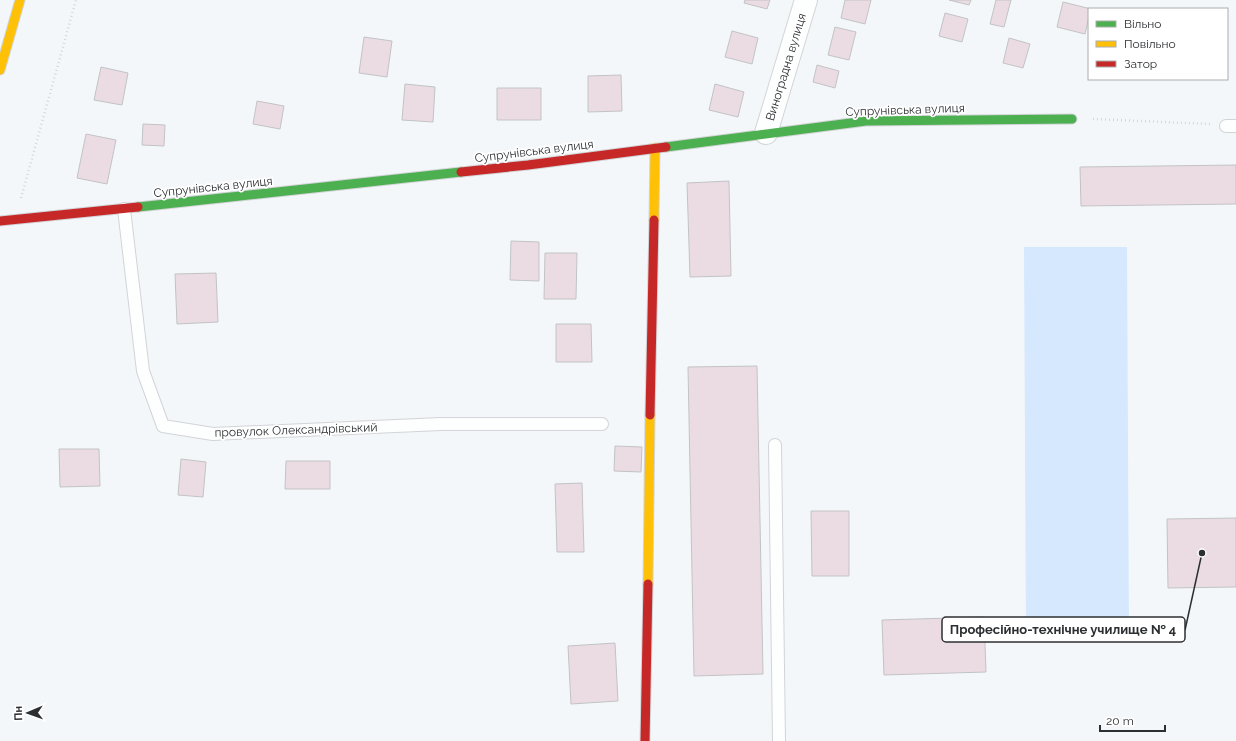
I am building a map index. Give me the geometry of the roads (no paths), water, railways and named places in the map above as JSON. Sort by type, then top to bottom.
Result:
[{"type":"street","points":[[0,70],[20,0]]},
{"type":"street","name":"Виноградна вулиця","points":[[766,133],[806,0]]},
{"type":"street","name":"Супрунівська вулиця","points":[[0,221],[528,165],[866,121],[1072,119]]},
{"type":"street","points":[[645,741],[655,148]]},
{"type":"lane","name":"провулок Олександрівський","points":[[124,209],[143,371],[163,426],[213,434],[441,424],[602,424]]},
{"type":"lane","points":[[775,445],[779,741]]},
{"type":"place","name":"Професійно-технічне училище № 4","points":[[1202,553]]}]
